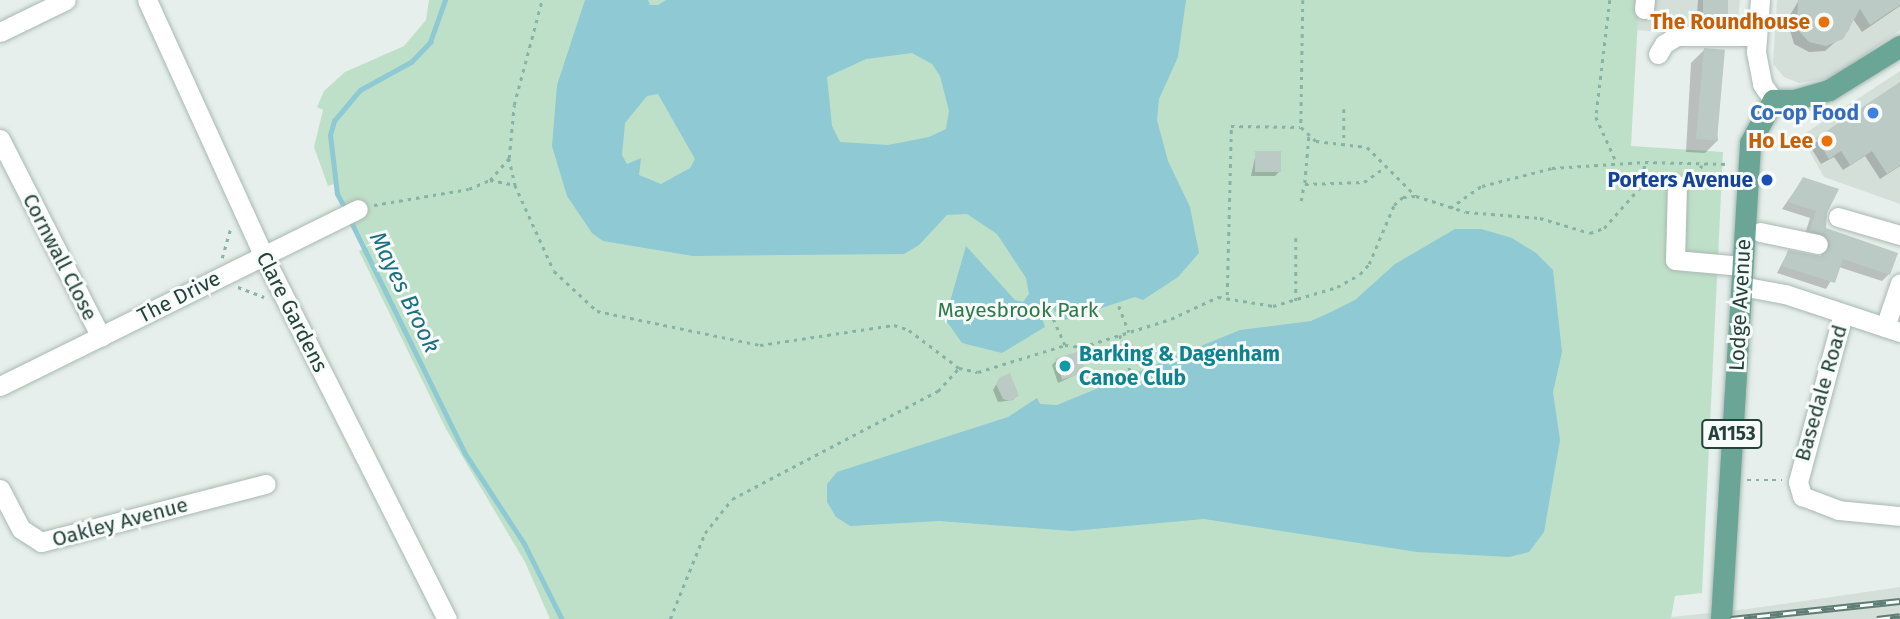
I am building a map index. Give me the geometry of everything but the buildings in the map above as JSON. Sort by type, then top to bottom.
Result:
[{"type":"main road","points":[[1773,100],[1794,100],[1829,90],[1900,46]]},
{"type":"main road","name":"Lodge Avenue","points":[[1721,619],[1750,143],[1773,100]]},
{"type":"street","points":[[0,32],[66,0]]},
{"type":"street","name":"Clare Gardens","points":[[147,0],[263,256],[447,619]]},
{"type":"street","points":[[1760,0],[1757,36],[1762,84],[1773,100]]},
{"type":"street","points":[[1658,54],[1664,44],[1677,36],[1757,36]]},
{"type":"street","name":"Cornwall Close","points":[[1,139],[101,337]]},
{"type":"street","points":[[1677,185],[1675,260],[1741,276],[1785,294],[1892,330],[1900,284]]},
{"type":"street","name":"The Drive","points":[[0,386],[358,209]]},
{"type":"street","points":[[1838,217],[1900,235]]},
{"type":"street","points":[[1760,232],[1818,244]]},
{"type":"street","name":"Basedale Road","points":[[1843,314],[1800,464],[1800,489],[1802,496],[1838,510],[1900,516]]},
{"type":"street","name":"Oakley Avenue","points":[[0,489],[21,529],[41,542],[266,484]]},
{"type":"path","points":[[542,0],[514,105],[509,158],[515,185],[554,271],[597,311],[761,345],[894,325],[909,330],[959,368],[989,370],[1065,345],[1082,347],[1227,295],[1273,306],[1296,302],[1360,274],[1374,255],[1394,205],[1416,196]]},
{"type":"path","points":[[1303,0],[1301,127],[1309,137],[1361,145],[1388,165],[1416,196],[1450,208],[1540,218],[1590,233],[1604,228],[1642,186],[1645,162]]},
{"type":"path","points":[[1610,0],[1596,117],[1616,161]]},
{"type":"path","points":[[1344,109],[1344,142]]},
{"type":"path","points":[[1227,295],[1231,126],[1301,127]]},
{"type":"path","points":[[1301,201],[1309,137]]},
{"type":"path","points":[[1450,208],[1467,194],[1491,184],[1563,166],[1616,161],[1732,164],[1733,145],[1750,143]]},
{"type":"path","points":[[358,209],[425,193],[469,189],[490,180],[509,158]]},
{"type":"path","points":[[1305,184],[1364,182],[1388,165]]},
{"type":"path","points":[[490,180],[515,185]]},
{"type":"path","points":[[1296,238],[1296,302]]},
{"type":"path","points":[[226,274],[232,285],[273,301],[283,295]]},
{"type":"path","points":[[1119,306],[1129,332]]},
{"type":"path","points":[[1050,311],[1065,345]]},
{"type":"path","points":[[1120,335],[1130,370]]},
{"type":"path","points":[[670,619],[705,533],[733,499],[938,391],[959,368]]},
{"type":"path","points":[[1751,480],[1785,480]]},
{"type":"shaded area","points":[[1639,0],[1740,0],[1736,38],[1637,30]]},
{"type":"shaded area","points":[[1777,0],[1900,0],[1900,30],[1832,78],[1799,83],[1784,77],[1773,64]]},
{"type":"shaded area","points":[[1900,71],[1900,204],[1824,177],[1801,136]]},
{"type":"shaded area","points":[[1900,587],[1900,619],[1653,619],[1748,609]]},
{"type":"green space","name":"Mayesbrook Park","points":[[429,0],[1639,0],[1631,146],[1723,152],[1702,593],[1675,596],[1671,618],[1665,619],[550,619],[525,562],[446,429],[359,251],[367,247],[334,184],[328,186],[314,147],[323,110],[317,107],[324,91],[345,72],[404,46],[426,20]]},
{"type":"water","points":[[585,0],[648,0],[650,5],[658,5],[666,0],[1186,0],[1178,57],[1159,99],[1157,120],[1168,161],[1190,207],[1199,253],[1178,277],[1143,300],[1135,297],[1065,320],[1061,310],[1055,312],[1052,307],[1040,312],[1045,327],[1002,353],[962,343],[945,319],[966,246],[1015,300],[1023,302],[1029,294],[1026,278],[997,234],[967,214],[947,215],[919,245],[904,254],[693,256],[603,241],[592,233],[567,196],[552,146],[557,85]],"holes":[[[912,53],[932,64],[940,76],[949,111],[946,129],[929,137],[888,145],[840,142],[832,126],[827,77],[866,59]],[[658,94],[695,159],[690,168],[661,184],[639,175],[641,158],[627,164],[622,155],[625,123],[647,96]]]},
{"type":"water","points":[[1455,229],[1481,229],[1512,238],[1536,253],[1553,270],[1562,352],[1553,392],[1560,440],[1544,532],[1529,552],[1509,557],[1417,552],[1204,519],[1072,531],[939,521],[850,526],[836,517],[827,502],[827,484],[837,472],[1008,417],[1037,398],[1040,404],[1057,405],[1240,330],[1311,321],[1355,300],[1395,264]]},
{"type":"waterway","name":"Mayes Brook","points":[[345,209],[337,194],[330,135],[334,121],[360,90],[411,62],[430,42],[445,0]]},
{"type":"waterway","name":"Mayes Brook","points":[[350,219],[465,453],[524,543],[562,619]]},
{"type":"railway","points":[[1731,619],[1900,601]]},
{"type":"railway","points":[[1877,619],[1900,616]]},
{"type":"place","name":"The Roundhouse","points":[[1824,22]]},
{"type":"place","name":"Co-op Food","points":[[1873,113]]},
{"type":"place","name":"Ho Lee","points":[[1827,141]]},
{"type":"place","name":"Porters Avenue","points":[[1767,180]]},
{"type":"place","name":"Barking & Dagenham Canoe Club","points":[[1065,366]]}]
